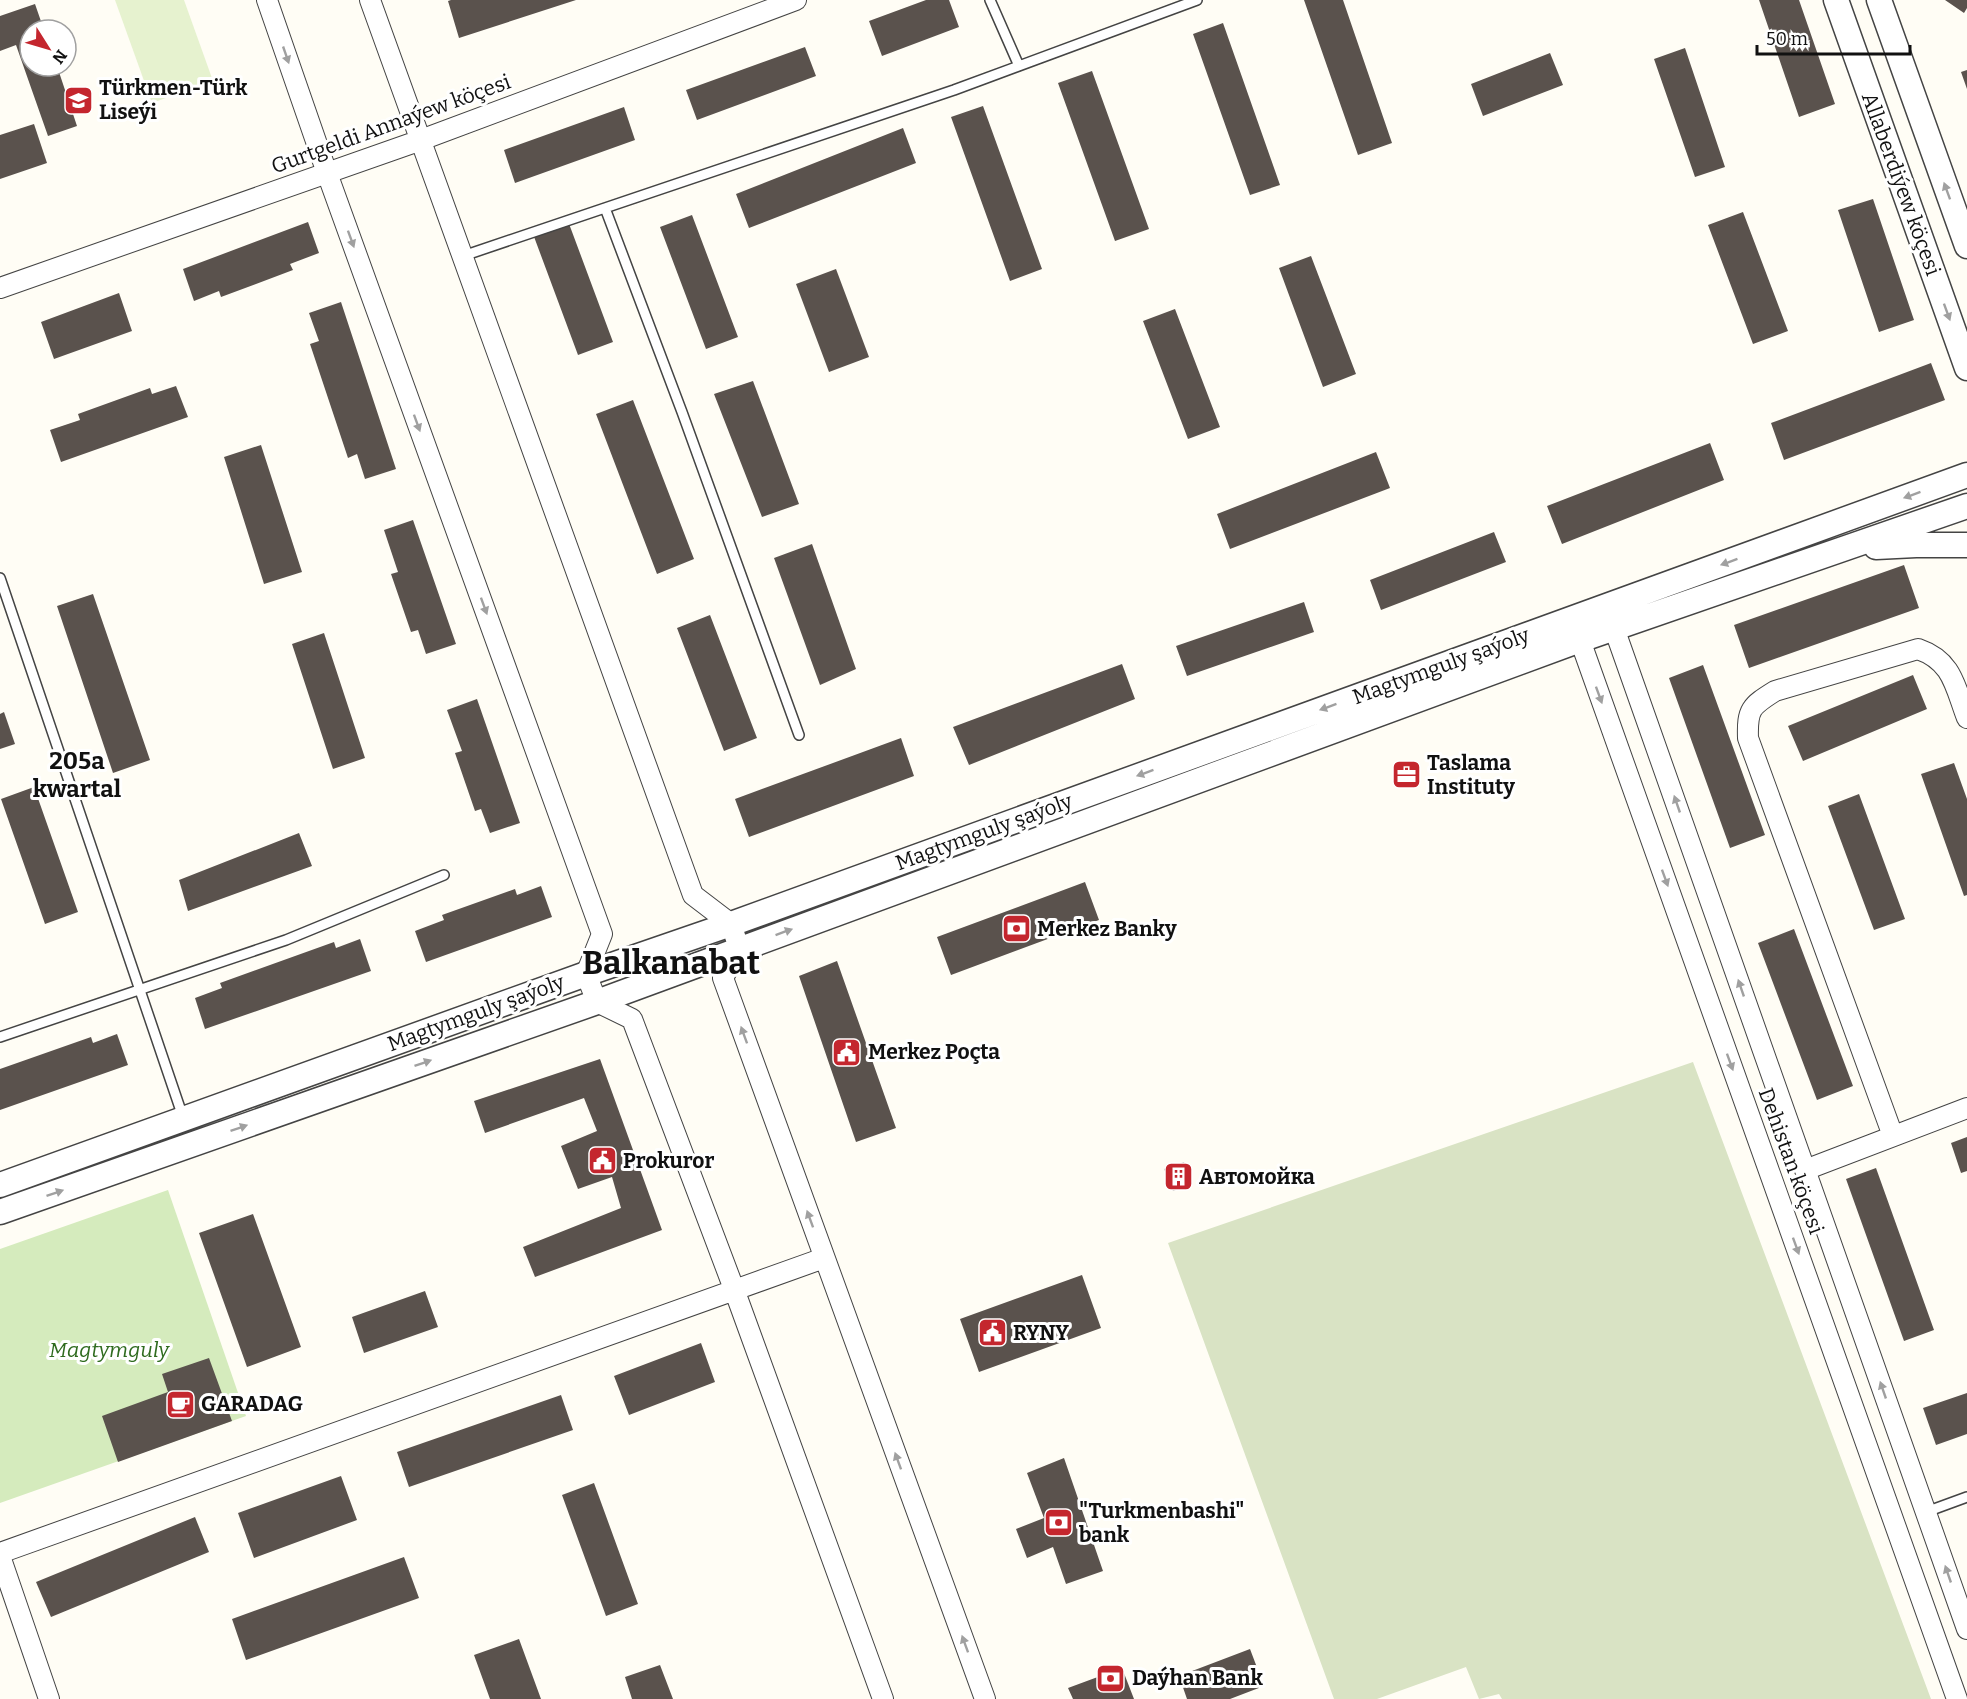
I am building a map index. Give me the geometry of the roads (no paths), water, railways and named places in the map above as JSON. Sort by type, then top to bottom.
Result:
[{"type":"street","points":[[267,0],[327,173],[602,934],[586,974],[597,1002],[632,1019],[734,1289],[883,1699]]},
{"type":"street","points":[[370,0],[693,895],[731,924],[739,948],[723,978],[985,1699]]},
{"type":"street","name":"Gurtgeldi Annaýew köçesi","points":[[0,288],[421,140],[796,0]]},
{"type":"street","name":"Allaberdiýew köçesi","points":[[1836,0],[1967,368]]},
{"type":"street","name":"Allaberdiýew köçesi","points":[[1879,0],[1967,246]]},
{"type":"street","name":"Magtymguly şaýoly","points":[[0,1185],[731,924],[1967,475]]},
{"type":"street","name":"Magtymguly şaýoly","points":[[0,1212],[597,1002],[1580,640],[1967,506]]},
{"type":"street","points":[[1824,556],[1862,548],[1916,544],[1967,545]]},
{"type":"street","name":"Dehistan köçesi","points":[[1614,628],[1967,1629]]},
{"type":"street","name":"Dehistan köçesi","points":[[1580,640],[1957,1699]]},
{"type":"street","points":[[1893,1136],[1748,738],[1748,722],[1755,704],[1775,691],[1918,649],[1932,654],[1945,664],[1967,718]]},
{"type":"street","points":[[1805,1170],[1967,1108]]},
{"type":"street","points":[[49,1699],[0,1554],[824,1258]]},
{"type":"lane","points":[[990,0],[1019,66]]},
{"type":"lane","points":[[463,256],[954,90],[1197,0]]},
{"type":"lane","points":[[605,208],[799,735]]},
{"type":"lane","points":[[0,578],[184,1119]]},
{"type":"lane","points":[[0,1037],[286,940],[444,875]]},
{"type":"lane","points":[[1926,1512],[1967,1497]]},
{"type":"place","name":"Türkmen-Türk Liseýi","points":[[78,100]]},
{"type":"place","name":"Taslama Instituty","points":[[1406,775]]},
{"type":"place","name":"Merkez Banky","points":[[1016,929]]},
{"type":"place","name":"Merkez Poçta","points":[[847,1052]]},
{"type":"place","name":"Prokuror","points":[[602,1161]]},
{"type":"place","name":"Автомойка","points":[[1178,1177]]},
{"type":"place","name":"RYNY","points":[[992,1333]]},
{"type":"place","name":"GARADAG","points":[[180,1404]]},
{"type":"place","name":"\"Turkmenbashi\" bank","points":[[1058,1523]]},
{"type":"place","name":"Daýhan Bank","points":[[1111,1678]]},
{"type":"district","name":"205a kwartal","points":[[77,775]]},
{"type":"district","name":"Balkanabat","points":[[671,962]]},
{"type":"park label","name":"Magtymguly","points":[[109,1350]]}]
